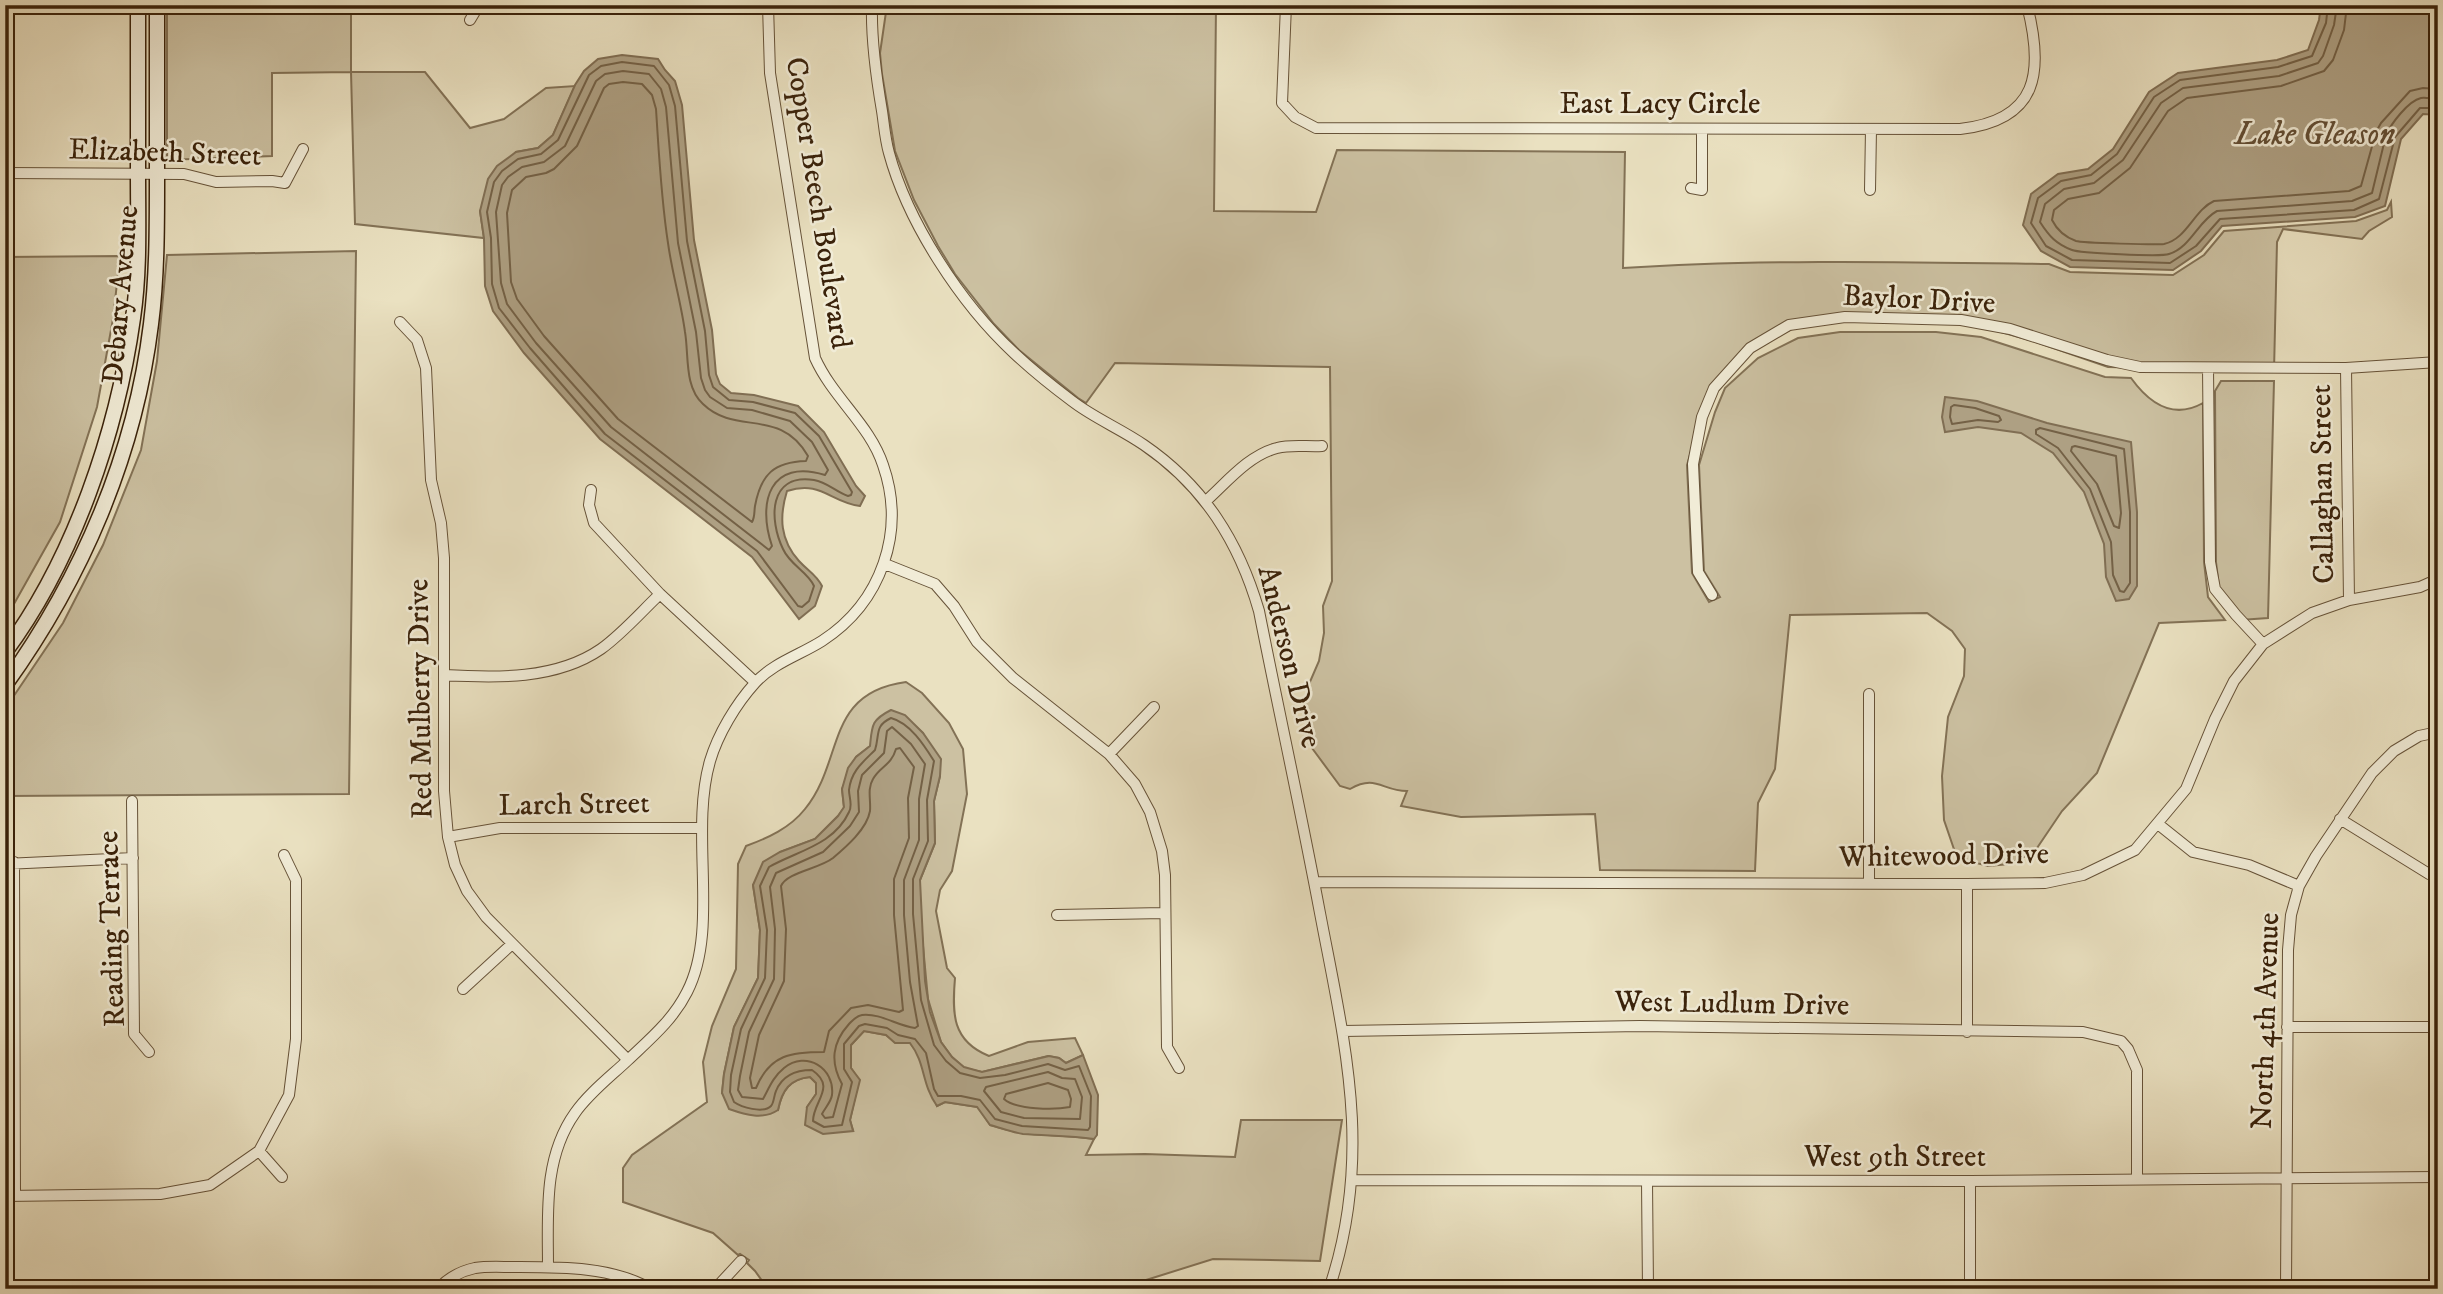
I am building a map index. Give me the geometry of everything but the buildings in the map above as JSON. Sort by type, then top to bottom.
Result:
[{"type":"main road","name":"Debary Avenue","points":[[5,652],[48,583],[79,518],[104,450],[119,394],[133,317],[138,246],[138,5]]},
{"type":"main road","name":"Debary Avenue","points":[[5,685],[32,647],[67,588],[98,524],[138,402],[151,324],[157,246],[158,5]]},
{"type":"street","points":[[470,20],[479,5]]},
{"type":"street","name":"Copper Beech Boulevard","points":[[548,1267],[548,1186],[559,1144],[576,1111],[665,1025],[687,992],[698,962],[702,931],[701,828],[710,761],[721,734],[755,682],[777,665],[822,641],[851,618],[869,596],[885,564],[893,525],[892,496],[884,465],[870,437],[830,388],[815,358],[770,73],[768,5]]},
{"type":"street","name":"Anderson Drive","points":[[872,5],[876,75],[889,152],[908,202],[950,277],[989,328],[1014,354],[1074,403],[1143,444],[1175,468],[1206,501],[1236,549],[1251,582],[1314,882],[1343,1031],[1350,1082],[1353,1126],[1352,1180],[1329,1289]]},
{"type":"street","name":"East Lacy Circle","points":[[1286,5],[1282,103],[1295,117],[1317,128],[1702,129],[1960,129],[1996,122],[2022,104],[2033,80],[2036,40],[2026,5]]},
{"type":"street","points":[[1691,188],[1702,190],[1702,129]]},
{"type":"street","points":[[1870,190],[1871,129]]},
{"type":"street","name":"Elizabeth Street","points":[[5,173],[184,174],[216,182],[285,183],[303,149]]},
{"type":"street","name":"Baylor Drive","points":[[1712,595],[1698,572],[1693,464],[1702,417],[1714,388],[1749,348],[1789,325],[1845,317],[1961,320],[2010,329],[2107,360],[2140,367],[2346,368],[2438,362]]},
{"type":"street","name":"Red Mulberry Drive","points":[[400,322],[417,340],[426,368],[431,480],[441,523],[444,558],[444,791],[448,837],[455,865],[467,891],[486,917],[628,1060]]},
{"type":"street","points":[[2208,368],[2210,562],[2215,589],[2263,644]]},
{"type":"street","name":"Callaghan Street","points":[[2346,368],[2348,600]]},
{"type":"street","points":[[1206,501],[1261,455],[1278,447],[1322,446]]},
{"type":"street","points":[[591,490],[589,505],[594,523],[660,594],[755,682]]},
{"type":"street","points":[[885,564],[935,584],[954,606],[977,642],[1013,678],[1109,754],[1135,784],[1157,831],[1165,875],[1167,1047],[1179,1068]]},
{"type":"street","name":"Whitewood Drive","points":[[1314,882],[1967,884],[2045,883],[2083,875],[2135,850],[2186,789],[2234,681],[2263,644],[2312,613],[2348,600],[2420,587],[2438,579]]},
{"type":"street","points":[[444,675],[509,676],[562,668],[602,648],[660,594]]},
{"type":"street","points":[[1869,694],[1869,883]]},
{"type":"street","points":[[1109,754],[1154,706]]},
{"type":"street","name":"North 4th Avenue","points":[[2286,1289],[2288,950],[2291,915],[2299,886],[2372,773],[2394,751],[2419,736],[2438,732]]},
{"type":"street","name":"Reading Terrace","points":[[132,801],[134,1034],[149,1052]]},
{"type":"street","points":[[2340,819],[2430,874],[2438,876]]},
{"type":"street","points":[[2158,824],[2193,852],[2249,865],[2299,886]]},
{"type":"street","name":"Larch Street","points":[[448,837],[500,828],[701,828]]},
{"type":"street","points":[[133,858],[9,863],[10,1196],[160,1194],[210,1185],[259,1151],[289,1095],[296,1039],[296,880],[284,855]]},
{"type":"street","points":[[1967,884],[1967,1032]]},
{"type":"street","points":[[1057,915],[1164,913]]},
{"type":"street","points":[[463,989],[512,944]]},
{"type":"street","name":"West Ludlum Drive","points":[[1343,1031],[1640,1026],[2083,1032],[2121,1041],[2129,1049],[2137,1070],[2137,1180]]},
{"type":"street","points":[[2287,1027],[2438,1027]]},
{"type":"street","points":[[259,1151],[282,1177]]},
{"type":"street","name":"West 9th Street","points":[[1352,1180],[1970,1181],[2438,1177]]},
{"type":"street","points":[[1647,1181],[1648,1289]]},
{"type":"street","points":[[1970,1181],[1970,1289]]},
{"type":"street","points":[[715,1289],[741,1261]]},
{"type":"street","points":[[438,1289],[460,1273],[477,1268],[548,1267],[591,1270],[642,1283],[652,1289]]},
{"type":"shaded area","points":[[167,5],[351,5],[351,72],[272,73],[272,156],[167,160]]},
{"type":"shaded area","points":[[887,5],[1216,5],[1214,211],[1316,212],[1337,150],[1625,152],[1623,268],[1783,262],[2049,264],[2070,272],[2173,275],[2204,255],[2224,231],[2356,221],[2387,210],[2391,202],[2392,217],[2369,231],[2362,239],[2283,229],[2277,242],[2274,371],[2108,367],[1983,327],[1936,321],[1840,322],[1796,327],[1751,349],[1703,410],[1687,465],[1692,573],[1709,602],[1720,597],[1704,571],[1699,465],[1725,388],[1758,358],[1798,338],[1840,332],[1936,332],[1981,337],[2105,377],[2131,378],[2146,395],[2172,409],[2182,410],[2203,403],[2204,562],[2208,597],[2225,620],[2159,623],[2097,773],[2062,811],[2035,851],[2010,864],[1988,866],[1957,858],[1944,820],[1942,776],[1948,717],[1964,676],[1965,649],[1952,631],[1927,613],[1790,615],[1775,769],[1758,803],[1755,871],[1600,870],[1595,814],[1461,817],[1401,806],[1407,791],[1373,783],[1350,789],[1340,786],[1309,744],[1305,705],[1309,684],[1319,661],[1324,633],[1323,606],[1332,581],[1330,367],[1115,363],[1086,403],[1019,350],[994,324],[955,274],[914,200],[895,151],[880,53]]},
{"type":"shaded area","points":[[351,72],[425,72],[470,128],[504,119],[546,88],[575,86],[553,135],[538,148],[516,152],[480,211],[484,238],[355,224]]},
{"type":"shaded area","points":[[356,251],[349,794],[5,796],[5,709],[63,623],[103,545],[141,450],[157,361],[167,255]]},
{"type":"shaded area","points":[[120,256],[113,319],[97,407],[60,522],[5,620],[5,257]]},
{"type":"shaded area","points":[[2221,381],[2274,381],[2268,618],[2240,620],[2220,595],[2216,562],[2215,391]]},
{"type":"shaded area","points":[[906,682],[922,693],[949,723],[963,749],[967,794],[952,871],[940,890],[936,911],[947,968],[955,978],[955,1015],[961,1034],[968,1043],[989,1056],[1028,1042],[1075,1038],[1083,1055],[1066,1063],[1059,1058],[1048,1056],[982,1072],[964,1068],[941,1042],[928,999],[920,914],[920,880],[935,843],[934,801],[940,776],[923,733],[914,725],[870,746],[856,757],[842,789],[844,808],[838,816],[815,839],[780,852],[753,885],[760,930],[758,978],[734,1027],[722,1093],[778,1110],[788,1087],[797,1080],[810,1077],[816,1083],[816,1094],[807,1107],[853,1130],[850,1120],[859,1080],[851,1068],[851,1045],[864,1031],[886,1035],[896,1043],[910,1043],[920,1056],[937,1106],[945,1102],[978,1107],[990,1125],[1015,1132],[1094,1139],[1086,1155],[1235,1157],[1241,1120],[1342,1120],[1320,1261],[1213,1259],[1143,1281],[1130,1289],[768,1289],[747,1263],[749,1260],[738,1255],[713,1233],[623,1202],[623,1168],[632,1155],[707,1102],[703,1062],[712,1026],[736,969],[738,864],[746,846],[778,832],[793,822],[805,809],[826,770],[840,731],[861,700],[880,689]]},
{"type":"water","name":"Lake Gleason","points":[[2321,5],[2438,5],[2438,115],[2423,114],[2401,139],[2385,206],[2355,217],[2222,226],[2201,251],[2173,270],[2070,267],[2041,251],[2023,225],[2031,194],[2058,174],[2088,169],[2113,149],[2149,92],[2178,73],[2277,60],[2308,50],[2319,20]]},
{"type":"water","points":[[622,55],[658,59],[675,81],[682,105],[694,240],[712,330],[716,374],[720,384],[731,393],[754,395],[798,406],[824,432],[856,486],[865,496],[860,506],[809,488],[787,491],[782,519],[788,545],[822,586],[815,606],[799,619],[752,557],[600,439],[524,353],[493,311],[485,286],[484,238],[480,211],[488,179],[497,166],[516,152],[538,148],[553,135],[584,71],[598,59]]},
{"type":"water","points":[[1945,397],[1977,401],[2047,423],[2131,442],[2137,512],[2137,586],[2129,599],[2116,601],[2106,577],[2104,544],[2084,492],[2053,453],[2021,433],[1978,427],[1945,432],[1942,417]]},
{"type":"water","points":[[891,710],[905,715],[923,733],[941,759],[934,801],[935,843],[920,880],[925,981],[930,1012],[941,1042],[964,1067],[982,1072],[1049,1056],[1066,1063],[1083,1055],[1098,1095],[1097,1135],[1094,1139],[1019,1133],[990,1125],[977,1107],[945,1102],[937,1106],[928,1089],[919,1058],[910,1043],[895,1043],[886,1035],[864,1031],[851,1045],[851,1068],[860,1080],[850,1120],[853,1131],[823,1134],[805,1125],[807,1107],[816,1094],[816,1083],[810,1077],[792,1083],[782,1097],[778,1110],[772,1113],[754,1115],[729,1109],[722,1093],[734,1027],[758,978],[760,930],[753,885],[763,862],[780,852],[815,839],[838,816],[844,807],[842,789],[848,768],[856,757],[870,746],[872,728],[876,721]]}]
